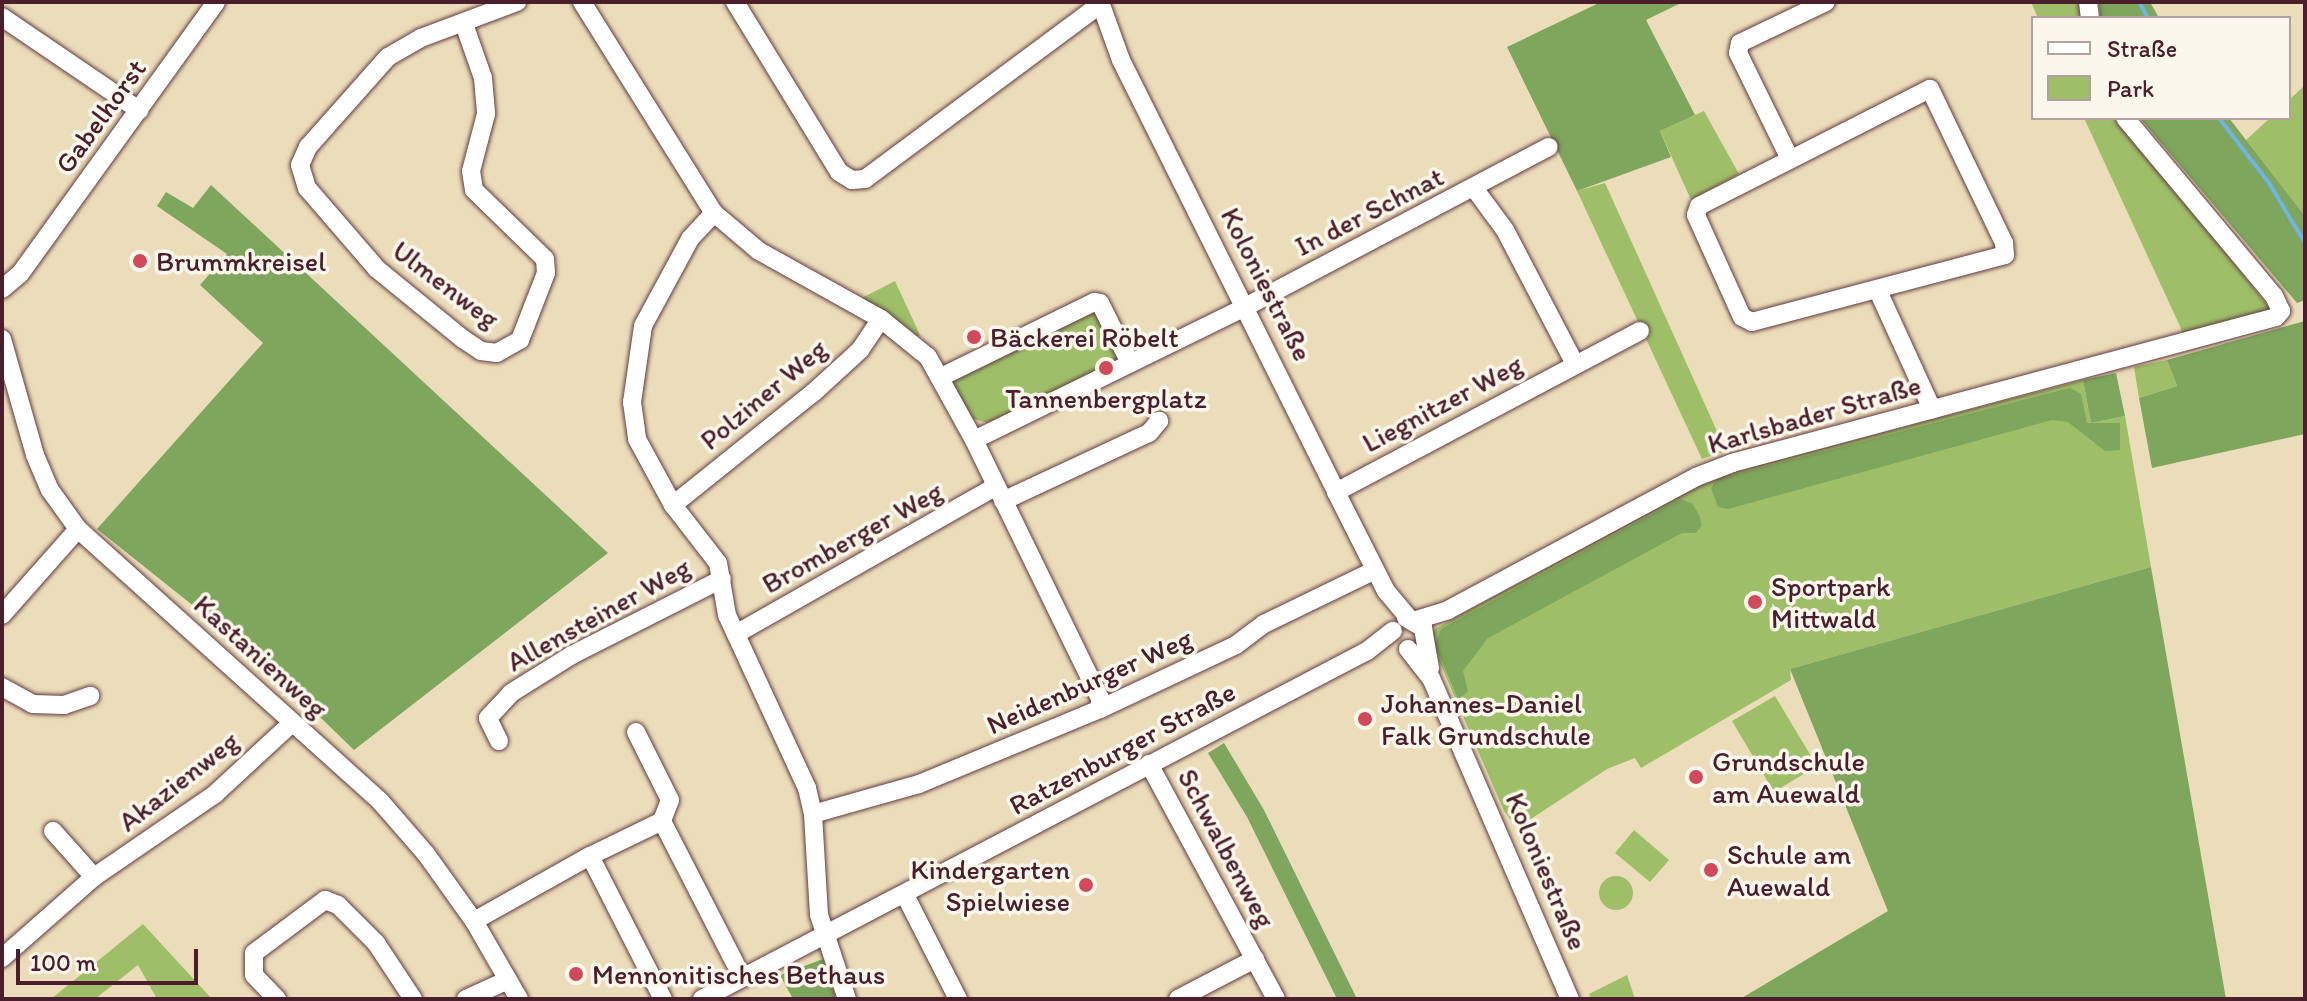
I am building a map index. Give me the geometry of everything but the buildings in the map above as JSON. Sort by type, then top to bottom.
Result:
[{"type":"street","name":"Ulmenweg","points":[[464,24],[483,78],[486,114],[471,171],[474,190],[545,259],[546,273],[520,340],[497,353],[481,351],[463,339],[377,269],[307,188],[300,165],[308,147],[388,57],[464,24],[517,2]]},
{"type":"street","points":[[582,2],[714,213],[759,251],[906,335],[941,377],[1100,698],[1100,709]]},
{"type":"street","points":[[735,2],[839,172],[852,180],[865,179],[1101,3]]},
{"type":"street","points":[[1789,157],[1738,53],[1740,43],[1826,2]]},
{"type":"street","name":"Koloniestraße","points":[[1101,3],[1121,60],[1431,678],[1570,999]]},
{"type":"street","name":"Gabelhorst","points":[[2,280],[25,261],[139,110],[212,4]]},
{"type":"street","points":[[2,17],[139,110]]},
{"type":"street","points":[[1930,89],[2004,243],[2005,255],[1878,291],[1752,322],[1742,317],[1696,215],[1699,206],[1789,157],[1930,89]]},
{"type":"street","name":"Karlsbader Straße","points":[[1409,633],[1706,472],[2267,320],[2281,311],[2127,120]]},
{"type":"street","name":"In der Schnat","points":[[1247,306],[1549,147]]},
{"type":"street","name":"In der Schnat","points":[[1474,188],[1526,268],[1575,364]]},
{"type":"street","points":[[714,213],[690,239],[660,290],[635,360],[637,439],[673,505],[708,546],[722,579],[727,615],[793,752],[813,814],[819,915],[847,999]]},
{"type":"street","name":"Gabelhorst","points":[[2,289],[20,274],[25,261]]},
{"type":"street","points":[[1878,291],[1932,409]]},
{"type":"street","points":[[941,377],[1094,302],[1100,303],[1130,363]]},
{"type":"street","points":[[974,440],[1247,306]]},
{"type":"street","name":"Polziner Weg","points":[[673,505],[813,393],[860,350],[881,319]]},
{"type":"street","name":"Liegnitzer Weg","points":[[1336,492],[1640,331]]},
{"type":"street","name":"Kastanienweg","points":[[2,339],[35,455],[50,490],[78,529],[380,801],[426,854],[474,921],[519,999]]},
{"type":"street","name":"Bromberger Weg","points":[[736,634],[999,494],[1149,433],[1159,421]]},
{"type":"street","points":[[2,615],[78,529]]},
{"type":"street","name":"Neidenburger Weg","points":[[813,814],[919,784],[1100,709],[1236,645],[1264,624],[1375,570]]},
{"type":"street","name":"Allensteiner Weg","points":[[499,741],[488,718],[511,693],[572,655],[722,579]]},
{"type":"street","name":"Ratzenburger Straße","points":[[702,999],[1367,651],[1409,633]]},
{"type":"street","points":[[2,687],[33,704],[64,705],[90,696]]},
{"type":"street","name":"Akazienweg","points":[[2,958],[94,877],[215,794],[292,723]]},
{"type":"street","points":[[474,921],[590,856],[662,821],[670,800],[636,732]]},
{"type":"street","name":"Schwalbenweg","points":[[1149,764],[1276,999]]},
{"type":"street","points":[[662,821],[735,963]]},
{"type":"street","points":[[53,831],[94,877]]},
{"type":"street","points":[[590,856],[663,999]]},
{"type":"street","points":[[905,895],[958,999]]},
{"type":"street","points":[[277,999],[254,975],[254,953],[325,900],[338,905],[376,943],[413,999]]},
{"type":"street","name":"Schwalbenweg","points":[[1178,999],[1255,959]]},
{"type":"street","points":[[466,999],[508,980]]},
{"type":"green space","points":[[1601,2],[1683,2],[1646,20],[1695,115],[1660,131],[1671,157],[1577,191],[1507,47]]},
{"type":"green space","points":[[2031,2],[2083,2],[2085,16],[2037,16]]},
{"type":"green space","points":[[2099,2],[2150,2],[2158,16],[2100,16]]},
{"type":"green space","points":[[2305,85],[2305,216],[2246,140],[2268,120],[2291,120],[2291,98]]},
{"type":"green space","points":[[1704,111],[1739,174],[1691,200],[1660,131]]},
{"type":"green space","points":[[2085,120],[2122,120],[2272,311],[2184,335]]},
{"type":"green space","points":[[2142,120],[2231,120],[2305,216],[2305,300],[2297,303]]},
{"type":"green space","points":[[1605,183],[1726,451],[1702,459],[1577,191]]},
{"type":"green space","points":[[211,185],[608,553],[354,750],[260,659],[97,529],[263,343],[200,285],[227,254],[157,206],[166,192],[193,208]]},
{"type":"green space","points":[[895,281],[920,335],[916,337],[860,299]]},
{"type":"green space","points":[[1090,313],[1096,314],[1118,355],[1116,362],[993,424],[969,418],[953,389],[956,379]]},
{"type":"green space","points":[[2305,321],[2305,434],[2152,468],[2139,398],[2177,386],[2167,360]]},
{"type":"green space","points":[[2167,360],[2177,386],[2139,398],[2134,367]]},
{"type":"green space","points":[[2116,373],[2125,416],[2091,423],[2083,380]]},
{"type":"green space","name":"Sportpark Mittwald","points":[[2083,380],[2091,423],[2125,416],[2151,567],[1790,669],[1791,680],[1641,768],[1635,758],[1607,769],[1517,828],[1504,811],[1431,642],[1435,629],[1710,478]]},
{"type":"green space","points":[[2070,388],[2081,394],[2087,423],[2120,423],[2120,450],[2105,451],[2068,422],[2052,420],[1728,509],[1718,507],[1711,488],[1717,479]]},
{"type":"green space","points":[[1680,499],[1692,503],[1699,515],[1702,525],[1696,533],[1682,533],[1488,638],[1463,671],[1468,692],[1458,699],[1435,645],[1441,629]]},
{"type":"green space","points":[[2151,567],[2226,999],[1740,999],[1888,911],[1790,669]]},
{"type":"green space","points":[[1775,696],[1817,766],[1774,792],[1732,721]]},
{"type":"green space","points":[[1224,743],[1264,810],[1357,999],[1337,999],[1247,817],[1208,753]]},
{"type":"green space","points":[[1634,830],[1669,860],[1650,882],[1615,853]]},
{"type":"green space","points":[[1616,876],[1628,881],[1633,893],[1628,905],[1616,910],[1604,905],[1599,893],[1604,881]]},
{"type":"green space","points":[[143,924],[212,999],[157,999],[138,965],[95,999],[51,999]]},
{"type":"green space","points":[[823,959],[836,999],[793,999],[780,975]]},
{"type":"green space","points":[[1627,975],[1635,999],[1591,999],[1589,994]]},
{"type":"waterway","points":[[2139,2],[2147,16]]},
{"type":"waterway","points":[[2221,120],[2269,183],[2305,243]]},
{"type":"place","name":"Brummkreisel","points":[[140,261]]},
{"type":"place","name":"Bäckerei Röbelt","points":[[974,337]]},
{"type":"place","name":"Tannenbergplatz","points":[[1106,368]]},
{"type":"place","name":"Sportpark Mittwald","points":[[1755,602]]},
{"type":"place","name":"Johannes-Daniel Falk Grundschule","points":[[1365,719]]},
{"type":"place","name":"Grundschule am Auewald","points":[[1696,777]]},
{"type":"place","name":"Schule am Auewald","points":[[1711,870]]},
{"type":"place","name":"Kindergarten Spielwiese","points":[[1086,885]]},
{"type":"place","name":"Mennonitisches Bethaus","points":[[576,974]]}]
